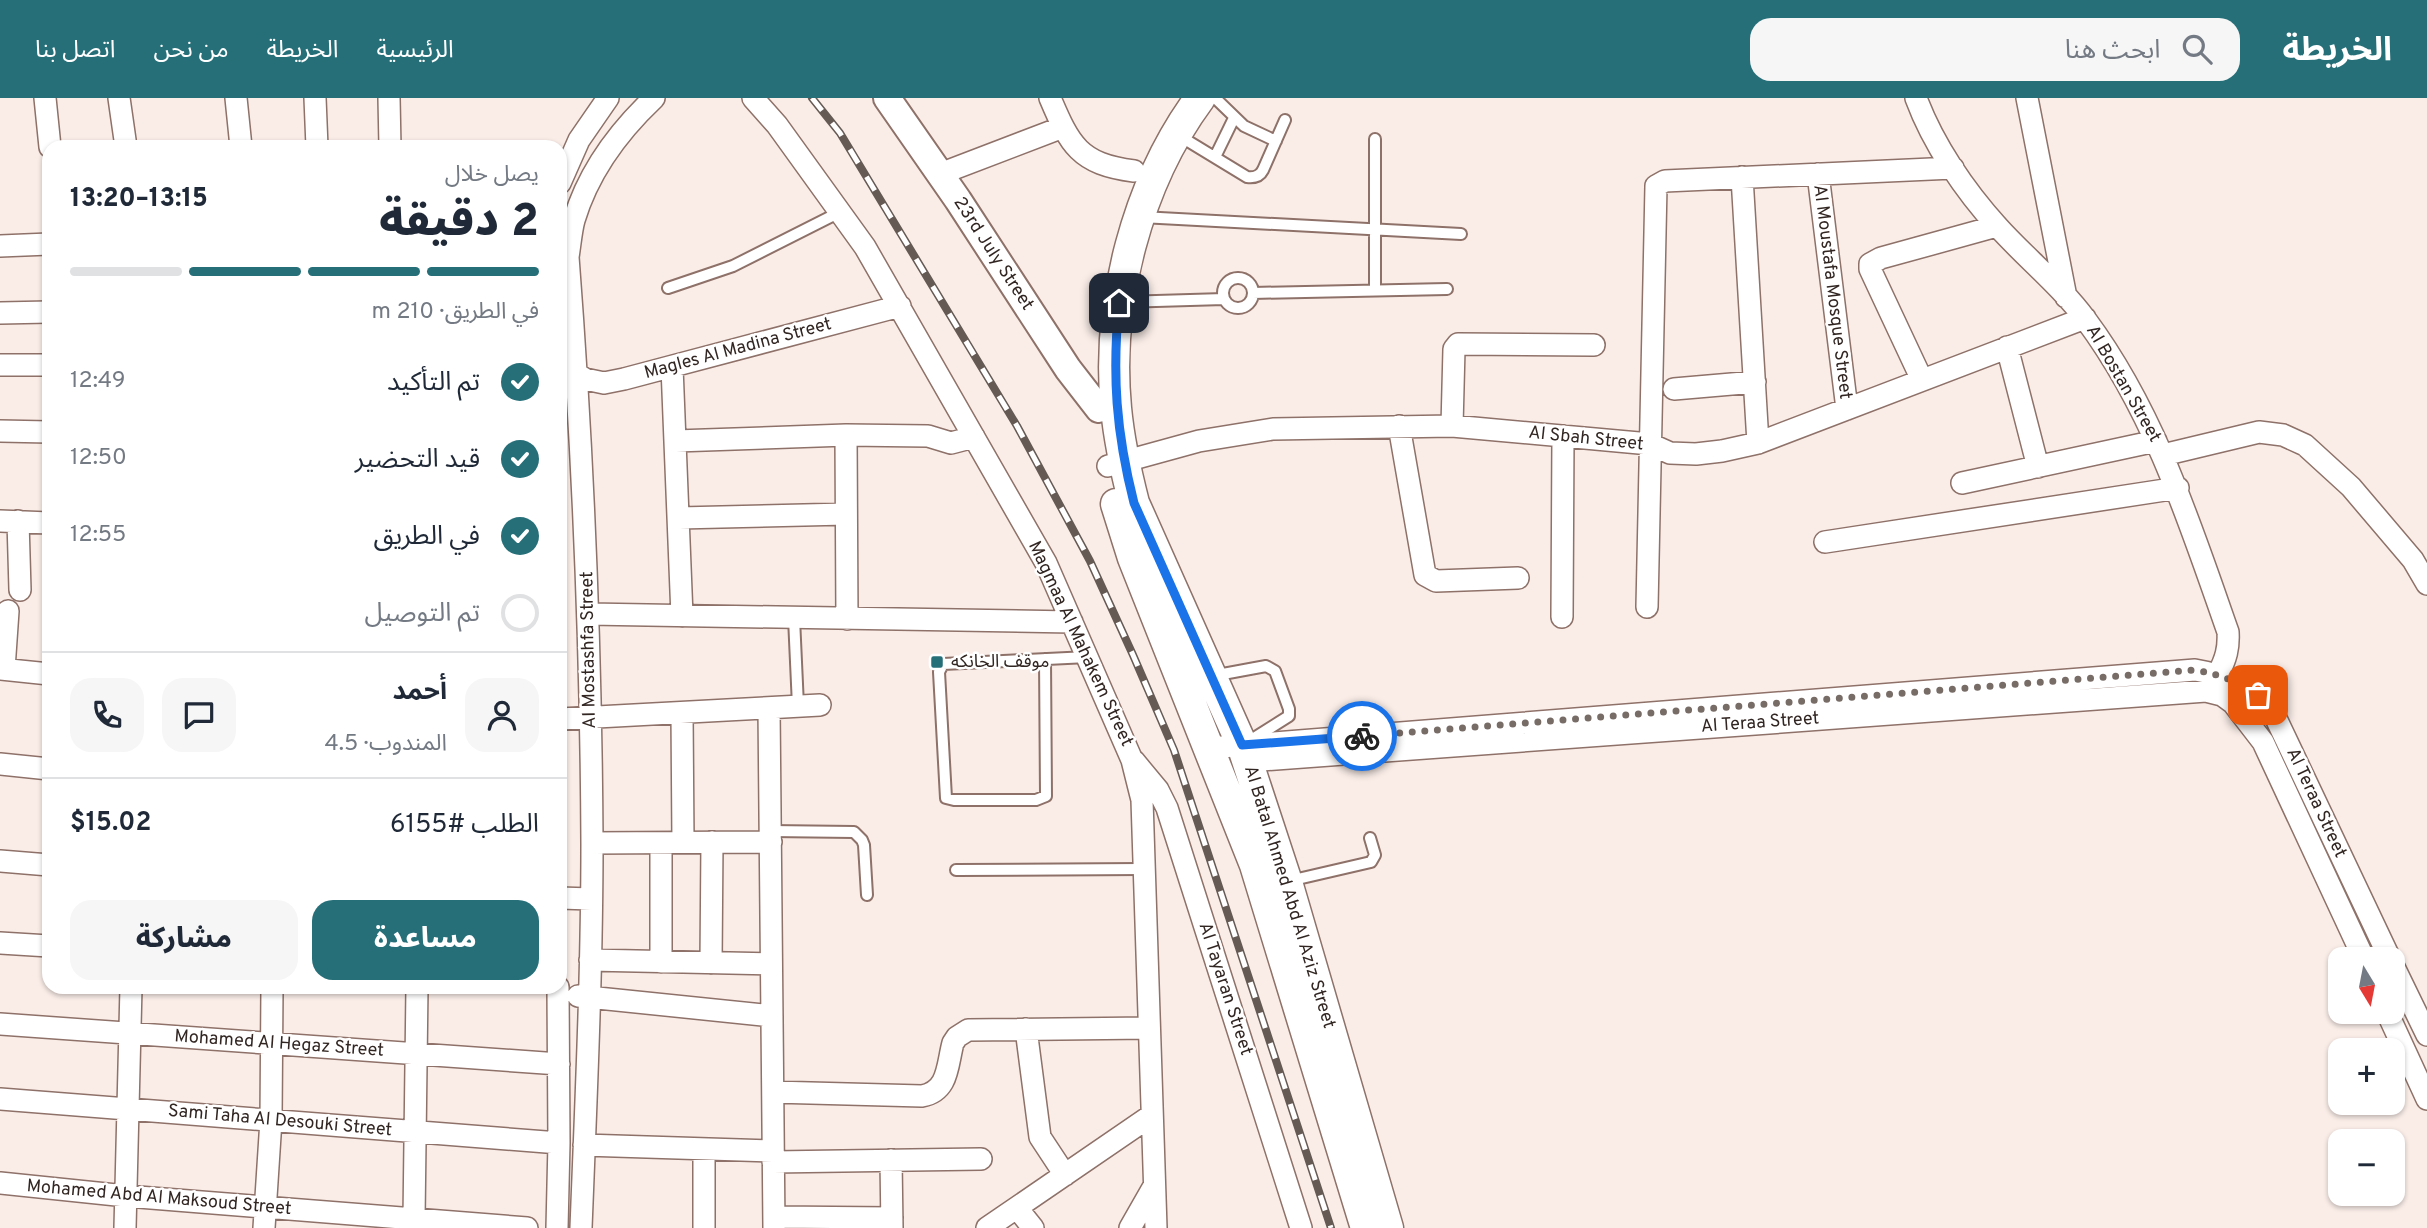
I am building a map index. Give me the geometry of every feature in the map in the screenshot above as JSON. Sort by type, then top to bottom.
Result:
[{"type":"main road","name":"Al Batal Ahmed Abd Al Aziz Street","points":[[1176,98],[1163,116],[1134,171],[1113,244],[1100,326],[1099,408],[1115,464],[1245,753],[1287,882],[1388,1228]]},
{"type":"main road","name":"Al Batal Ahmed Abd Al Aziz Street","points":[[1200,98],[1176,133],[1149,187],[1138,217],[1119,303],[1115,350],[1115,464],[1110,485],[1133,558],[1255,866],[1366,1228]]},
{"type":"street","points":[[44,98],[50,140]]},
{"type":"street","points":[[119,98],[125,140]]},
{"type":"street","points":[[236,98],[239,140]]},
{"type":"street","points":[[315,98],[317,140]]},
{"type":"street","points":[[389,98],[390,140]]},
{"type":"street","points":[[567,167],[579,140],[608,98]]},
{"type":"street","name":"Al Mostashfa Street","points":[[581,1228],[590,997],[591,718],[589,614],[568,369],[567,221],[609,150],[628,124],[654,98]]},
{"type":"street","name":"Magmaa Al Mahakem Street","points":[[753,98],[776,125],[865,247],[900,306],[1046,563],[1132,760],[1142,800],[1156,1228]]},
{"type":"street","points":[[1050,98],[1070,141],[1095,162],[1134,171]]},
{"type":"street","name":"Al Bostan Street","points":[[1916,98],[1953,168],[1997,226],[2085,318],[2110,355],[2159,448],[2178,488],[2228,632],[2229,646],[2218,674]]},
{"type":"street","points":[[2027,98],[2066,298]]},
{"type":"street","name":"23rd July Street","points":[[895,99],[940,174],[1069,369],[1099,408]]},
{"type":"street","points":[[940,174],[1063,127]]},
{"type":"street","points":[[1647,607],[1656,186],[1665,181],[1953,168]]},
{"type":"street","name":"Al Moustafa Mosque Street","points":[[1818,174],[1847,409]]},
{"type":"street","points":[[1742,177],[1758,443]]},
{"type":"street","points":[[1922,380],[1870,264],[1881,258],[1997,226]]},
{"type":"street","points":[[0,246],[42,244]]},
{"type":"street","name":"Magles Al Madina Street","points":[[568,369],[585,379],[604,383],[900,306]]},
{"type":"street","points":[[0,313],[42,312]]},
{"type":"street","name":"Al Sbah Street","points":[[1115,464],[1199,441],[1273,429],[1399,426],[1452,426],[1650,444],[1670,453],[1722,451],[1758,443],[2085,318]]},
{"type":"street","points":[[1452,426],[1454,349],[1458,344],[1594,345]]},
{"type":"street","points":[[2007,348],[2038,467]]},
{"type":"street","points":[[0,365],[42,365]]},
{"type":"street","points":[[672,367],[682,616]]},
{"type":"street","points":[[1674,389],[1755,382]]},
{"type":"street","points":[[1399,426],[1425,575],[1436,581],[1518,578]]},
{"type":"street","points":[[0,431],[42,432]]},
{"type":"street","points":[[1962,483],[2038,467],[2259,432],[2283,435],[2305,446],[2351,486],[2413,560],[2427,584]]},
{"type":"street","points":[[676,441],[846,435],[928,436],[951,443],[974,437]]},
{"type":"street","points":[[846,435],[847,619]]},
{"type":"street","points":[[1562,617],[1563,436]]},
{"type":"street","points":[[1825,542],[2178,488]]},
{"type":"street","points":[[679,518],[846,514]]},
{"type":"street","points":[[20,590],[9,521],[42,523]]},
{"type":"street","points":[[8,611],[2,669],[42,673]]},
{"type":"street","points":[[589,614],[1072,622]]},
{"type":"street","name":"Al Teraa Street","points":[[1245,753],[2195,670],[2218,674],[2239,682],[2258,695],[2273,712],[2384,947]]},
{"type":"street","name":"Al Teraa Street","points":[[1209,748],[1245,753],[2206,691],[2222,695],[2234,703],[2263,743],[2358,947]]},
{"type":"street","points":[[567,719],[820,705]]},
{"type":"street","points":[[769,708],[774,1223],[892,1223],[891,1160]]},
{"type":"street","points":[[682,713],[683,842]]},
{"type":"street","name":"Al Tayaran Street","points":[[1132,760],[1147,774],[1167,808],[1301,1228]]},
{"type":"street","points":[[0,764],[42,768]]},
{"type":"street","points":[[592,843],[712,842],[771,836]]},
{"type":"street","points":[[710,963],[712,842]]},
{"type":"street","points":[[661,843],[661,962]]},
{"type":"street","points":[[0,861],[42,864]]},
{"type":"street","points":[[567,898],[591,899]]},
{"type":"street","points":[[0,943],[42,946]]},
{"type":"street","points":[[590,960],[771,964]]},
{"type":"street","name":"Al Teraa Street","points":[[2405,990],[2427,1035]]},
{"type":"street","points":[[567,992],[590,997],[772,1016]]},
{"type":"street","points":[[125,1228],[131,994]]},
{"type":"street","points":[[265,1218],[271,1120],[272,994]]},
{"type":"street","points":[[414,1219],[417,994]]},
{"type":"street","points":[[557,1228],[558,994]]},
{"type":"street","name":"Mohamed Al Hegaz Street","points":[[0,1024],[559,1064]]},
{"type":"street","points":[[2393,1024],[2427,1099]]},
{"type":"street","points":[[773,1092],[930,1094],[942,1085],[953,1043],[968,1030],[1149,1028]]},
{"type":"street","points":[[1026,1030],[1040,1138],[1065,1175]]},
{"type":"street","name":"Sami Taha Al Desouki Street","points":[[0,1099],[559,1143]]},
{"type":"street","points":[[987,1228],[1153,1115]]},
{"type":"street","points":[[584,1145],[704,1149],[773,1156],[891,1160],[981,1159]]},
{"type":"street","points":[[704,1149],[704,1228]]},
{"type":"street","name":"Mohamed Abd Al Maksoud Street","points":[[0,1183],[126,1196],[265,1218],[414,1219],[527,1228]]},
{"type":"street","points":[[1130,1228],[1155,1184]]},
{"type":"street","points":[[1017,1208],[1033,1228]]},
{"type":"lane","points":[[1215,98],[1234,118],[1254,132],[1276,141]]},
{"type":"lane","points":[[1215,157],[1234,118]]},
{"type":"lane","points":[[1176,133],[1247,177],[1257,176],[1264,170],[1285,120]]},
{"type":"lane","points":[[1375,139],[1375,290]]},
{"type":"lane","points":[[668,288],[733,266],[840,212]]},
{"type":"lane","points":[[1138,217],[1461,234]]},
{"type":"lane","points":[[1119,303],[1224,299],[1238,309],[1249,304],[1254,293],[1249,282],[1232,279],[1224,288],[1224,299]]},
{"type":"lane","points":[[1254,293],[1447,289]]},
{"type":"lane","points":[[794,618],[798,706]]},
{"type":"lane","points":[[1045,659],[1046,796],[1036,800],[946,798],[940,667],[946,663],[1088,657]]},
{"type":"lane","points":[[1210,676],[1266,666],[1275,671],[1289,716],[1245,753]]},
{"type":"lane","points":[[771,836],[854,832],[863,840],[867,895]]},
{"type":"lane","points":[[1287,882],[1371,862],[1375,855],[1370,838]]},
{"type":"lane","points":[[956,870],[1143,869]]},
{"type":"railway","points":[[812,98],[840,133],[1017,426],[1090,561],[1174,750],[1331,1228]]},
{"type":"way so far","points":[[1362,736],[2195,670],[2218,674],[2239,682],[2258,695]]},
{"type":"place","name":"موقف الخانكه","points":[[937,662]]},
{"type":"route","points":[[1119,303],[1115,350],[1116,406],[1123,462],[1134,503],[1242,745],[1362,736]]}]
